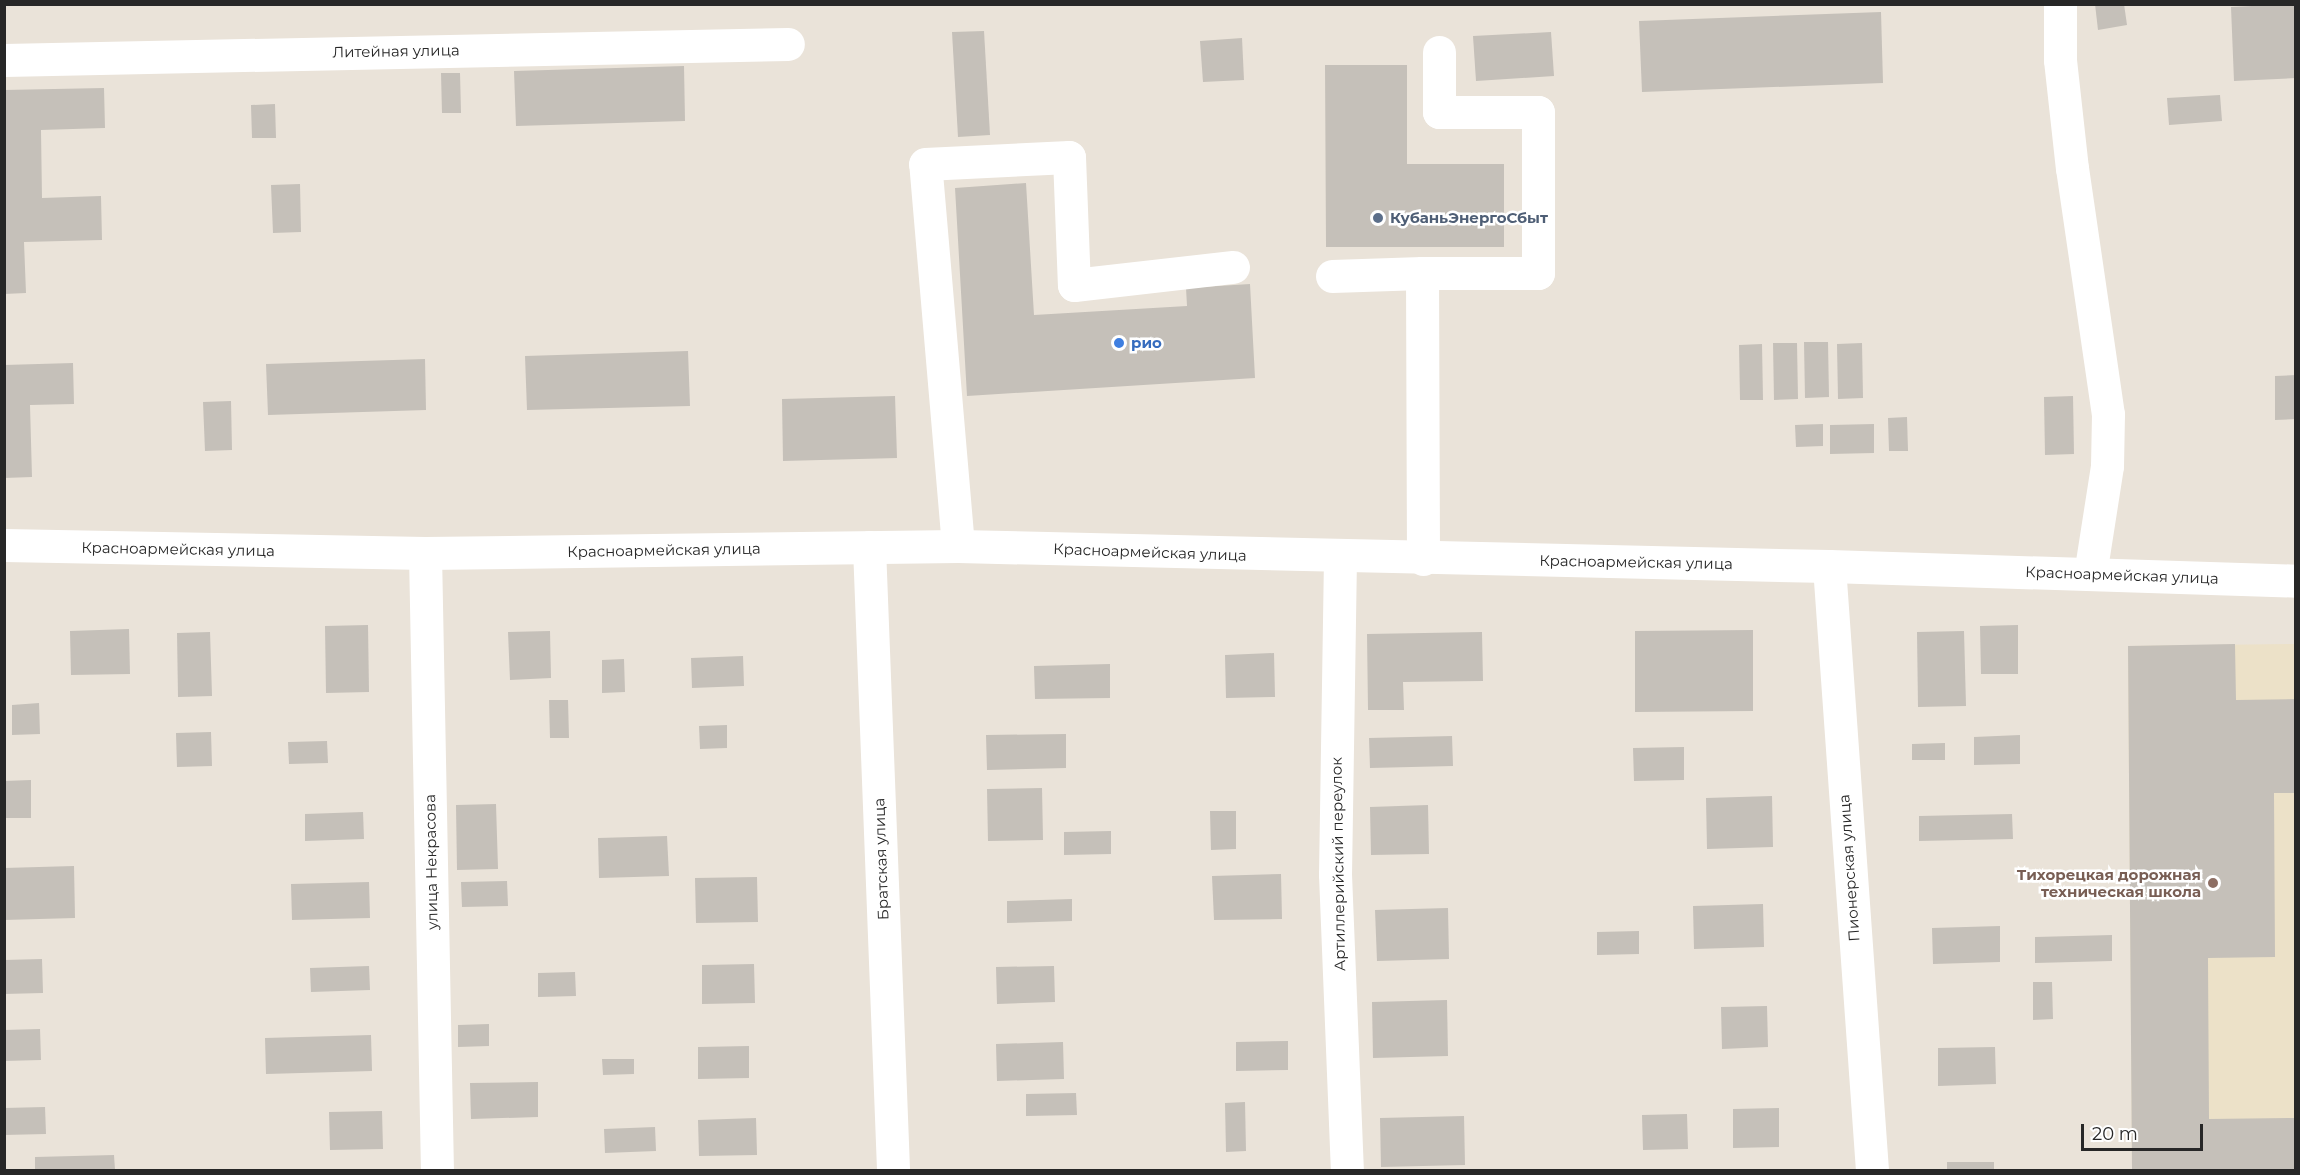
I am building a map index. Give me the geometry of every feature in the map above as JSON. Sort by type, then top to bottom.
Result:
[{"type":"street","points":[[2060,4],[2060,60],[2070,146],[2108,414],[2107,466],[2090,574]]},
{"type":"street","name":"Литейная улица","points":[[4,60],[788,44]]},
{"type":"street","points":[[1332,276],[1538,273],[1538,112],[1439,112],[1439,52]]},
{"type":"street","points":[[958,546],[925,164],[1069,158],[1074,285],[1233,267]]},
{"type":"street","points":[[1422,273],[1423,559]]},
{"type":"street","name":"Красноармейская улица","points":[[4,546],[425,553],[958,546],[1423,559],[1829,566],[2295,581]]},
{"type":"street","name":"Братская улица","points":[[869,547],[893,1170]]},
{"type":"street","name":"улица Некрасова","points":[[425,553],[437,1170]]},
{"type":"street","name":"Артиллерийский переулок","points":[[1340,557],[1335,873],[1347,1170]]},
{"type":"street","name":"Пионерская улица","points":[[1829,566],[1872,1170]]},
{"type":"shaded area","name":"Тихорецкая дорожная техническая школа","points":[[2295,644],[2295,1170],[2132,1170],[2128,646]]},
{"type":"building","points":[[2095,4],[2124,4],[2127,25],[2098,30]]},
{"type":"building","points":[[2296,4],[2296,78],[2234,81],[2231,7]]},
{"type":"building","points":[[1881,12],[1883,83],[1642,92],[1639,21]]},
{"type":"building","points":[[984,31],[990,135],[958,137],[952,32]]},
{"type":"building","points":[[1551,32],[1554,76],[1476,81],[1473,36]]},
{"type":"building","points":[[1242,38],[1244,80],[1203,82],[1200,41]]},
{"type":"building","points":[[1325,65],[1407,65],[1407,164],[1504,164],[1504,247],[1326,247]]},
{"type":"building","points":[[684,66],[685,121],[516,126],[514,71]]},
{"type":"building","points":[[441,73],[460,73],[461,113],[442,113]]},
{"type":"building","points":[[104,88],[105,128],[41,130],[42,198],[101,196],[102,240],[24,242],[26,293],[4,294],[4,90]]},
{"type":"building","points":[[2220,95],[2222,121],[2169,125],[2167,98]]},
{"type":"building","points":[[275,104],[276,138],[252,138],[251,105]]},
{"type":"building","points":[[1026,183],[1034,315],[1187,306],[1186,288],[1250,284],[1255,378],[967,396],[955,188]]},
{"type":"building","points":[[300,184],[301,232],[273,233],[271,185]]},
{"type":"building","points":[[1804,342],[1828,342],[1829,397],[1805,398]]},
{"type":"building","points":[[1773,343],[1797,343],[1798,399],[1774,400]]},
{"type":"building","points":[[1862,343],[1863,398],[1838,399],[1837,344]]},
{"type":"building","points":[[1762,344],[1763,400],[1740,400],[1739,345]]},
{"type":"building","points":[[688,351],[690,406],[527,410],[525,356]]},
{"type":"building","points":[[425,359],[426,410],[268,415],[266,364]]},
{"type":"building","points":[[73,363],[74,404],[30,405],[32,477],[4,478],[4,365]]},
{"type":"building","points":[[2296,375],[2296,419],[2275,420],[2275,376]]},
{"type":"building","points":[[895,396],[897,458],[783,461],[782,399]]},
{"type":"building","points":[[2073,396],[2074,454],[2045,455],[2044,397]]},
{"type":"building","points":[[231,401],[232,450],[205,451],[203,402]]},
{"type":"building","points":[[1907,417],[1908,451],[1889,451],[1888,418]]},
{"type":"building","points":[[1823,424],[1823,446],[1796,447],[1795,425]]},
{"type":"building","points":[[1874,424],[1874,453],[1830,454],[1830,425]]},
{"type":"building","points":[[368,625],[369,692],[326,693],[325,626]]},
{"type":"building","points":[[2018,625],[2018,674],[1981,674],[1980,626]]},
{"type":"building","points":[[129,629],[130,674],[71,675],[70,631]]},
{"type":"building","points":[[1753,630],[1753,711],[1635,712],[1635,631]]},
{"type":"building","points":[[550,631],[551,678],[510,680],[508,632]]},
{"type":"building","points":[[1964,631],[1966,706],[1918,707],[1917,632]]},
{"type":"building","points":[[210,632],[212,696],[178,697],[177,633]]},
{"type":"building","points":[[1482,632],[1483,681],[1403,682],[1404,710],[1368,710],[1367,634]]},
{"type":"building","name":"Тихорецкая дорожная техническая школа","points":[[2235,644],[2236,700],[2296,699],[2296,793],[2274,793],[2275,957],[2208,958],[2209,1119],[2296,1118],[2296,1170],[2132,1170],[2128,646]]},
{"type":"building","points":[[1274,653],[1275,697],[1226,698],[1225,655]]},
{"type":"building","points":[[743,656],[744,686],[692,688],[691,658]]},
{"type":"building","points":[[624,659],[625,692],[602,693],[602,660]]},
{"type":"building","points":[[1110,664],[1110,698],[1035,699],[1034,666]]},
{"type":"building","points":[[549,700],[568,700],[569,738],[550,738]]},
{"type":"building","points":[[39,703],[40,734],[12,735],[12,705]]},
{"type":"building","points":[[727,725],[727,748],[700,749],[699,726]]},
{"type":"building","points":[[211,732],[212,766],[177,767],[176,733]]},
{"type":"building","points":[[1066,734],[1066,768],[987,770],[986,735]]},
{"type":"building","points":[[2020,735],[2020,764],[1974,765],[1974,737]]},
{"type":"building","points":[[1452,736],[1453,766],[1370,768],[1369,738]]},
{"type":"building","points":[[327,741],[328,763],[289,764],[288,742]]},
{"type":"building","points":[[1945,743],[1945,760],[1912,760],[1912,744]]},
{"type":"building","points":[[1684,747],[1684,780],[1634,781],[1633,748]]},
{"type":"building","points":[[31,780],[31,818],[4,818],[4,781]]},
{"type":"building","points":[[1042,788],[1043,840],[988,841],[987,789]]},
{"type":"building","points":[[1772,796],[1773,847],[1707,849],[1706,798]]},
{"type":"building","points":[[496,804],[498,869],[457,870],[456,805]]},
{"type":"building","points":[[1428,805],[1429,854],[1371,855],[1370,807]]},
{"type":"building","points":[[1210,811],[1236,811],[1236,849],[1211,850]]},
{"type":"building","points":[[363,812],[364,839],[305,841],[305,814]]},
{"type":"building","points":[[2012,814],[2013,839],[1919,841],[1919,816]]},
{"type":"building","points":[[1111,831],[1111,854],[1064,855],[1064,832]]},
{"type":"building","points":[[667,836],[669,876],[599,878],[598,838]]},
{"type":"building","points":[[74,866],[75,918],[4,920],[4,868]]},
{"type":"building","points":[[1281,874],[1282,919],[1214,920],[1212,876]]},
{"type":"building","points":[[757,877],[758,922],[696,923],[695,878]]},
{"type":"building","points":[[507,881],[508,906],[462,907],[461,882]]},
{"type":"building","points":[[369,882],[370,918],[292,920],[291,884]]},
{"type":"building","points":[[1072,899],[1072,921],[1007,923],[1007,901]]},
{"type":"building","points":[[1763,904],[1764,947],[1694,949],[1693,906]]},
{"type":"building","points":[[1448,908],[1449,959],[1377,961],[1375,910]]},
{"type":"building","points":[[2000,926],[2000,962],[1933,964],[1932,928]]},
{"type":"building","points":[[1639,931],[1639,954],[1597,955],[1597,932]]},
{"type":"building","points":[[2112,935],[2112,961],[2035,963],[2035,937]]},
{"type":"building","points":[[42,959],[43,993],[4,994],[4,960]]},
{"type":"building","points":[[754,964],[755,1003],[702,1004],[702,965]]},
{"type":"building","points":[[369,966],[370,990],[311,992],[310,968]]},
{"type":"building","points":[[1054,966],[1055,1002],[997,1004],[996,967]]},
{"type":"building","points":[[575,972],[576,996],[538,997],[538,973]]},
{"type":"building","points":[[2033,982],[2052,982],[2053,1019],[2033,1020]]},
{"type":"building","points":[[1447,1000],[1448,1056],[1373,1058],[1372,1002]]},
{"type":"building","points":[[1767,1006],[1768,1047],[1722,1049],[1721,1007]]},
{"type":"building","points":[[489,1024],[489,1046],[458,1047],[458,1025]]},
{"type":"building","points":[[40,1029],[41,1060],[4,1061],[4,1030]]},
{"type":"building","points":[[371,1035],[372,1071],[266,1074],[265,1038]]},
{"type":"building","points":[[1288,1041],[1288,1070],[1236,1071],[1236,1042]]},
{"type":"building","points":[[1063,1042],[1064,1079],[997,1081],[996,1044]]},
{"type":"building","points":[[749,1046],[749,1078],[698,1079],[698,1047]]},
{"type":"building","points":[[1995,1047],[1996,1084],[1938,1086],[1938,1048]]},
{"type":"building","points":[[602,1059],[634,1059],[634,1074],[603,1075]]},
{"type":"building","points":[[538,1082],[538,1117],[471,1119],[470,1083]]},
{"type":"building","points":[[1076,1093],[1077,1115],[1026,1116],[1026,1094]]},
{"type":"building","points":[[1245,1102],[1246,1151],[1226,1152],[1225,1103]]},
{"type":"building","points":[[45,1107],[46,1134],[4,1135],[4,1108]]},
{"type":"building","points":[[1779,1108],[1779,1147],[1733,1148],[1733,1109]]},
{"type":"building","points":[[382,1111],[383,1149],[330,1150],[329,1112]]},
{"type":"building","points":[[1687,1114],[1688,1149],[1643,1150],[1642,1115]]},
{"type":"building","points":[[1464,1116],[1465,1165],[1381,1167],[1380,1118]]},
{"type":"building","points":[[756,1118],[757,1155],[699,1156],[698,1120]]},
{"type":"building","points":[[655,1127],[656,1151],[605,1153],[604,1129]]},
{"type":"building","points":[[114,1155],[115,1170],[35,1170],[35,1157]]},
{"type":"building","points":[[1947,1162],[1994,1162],[1994,1170],[1947,1170]]},
{"type":"place","name":"КубаньЭнергоСбыт","points":[[1378,218]]},
{"type":"place","name":"рио","points":[[1119,343]]},
{"type":"place","name":"Тихорецкая дорожная техническая школа","points":[[2213,883]]}]
